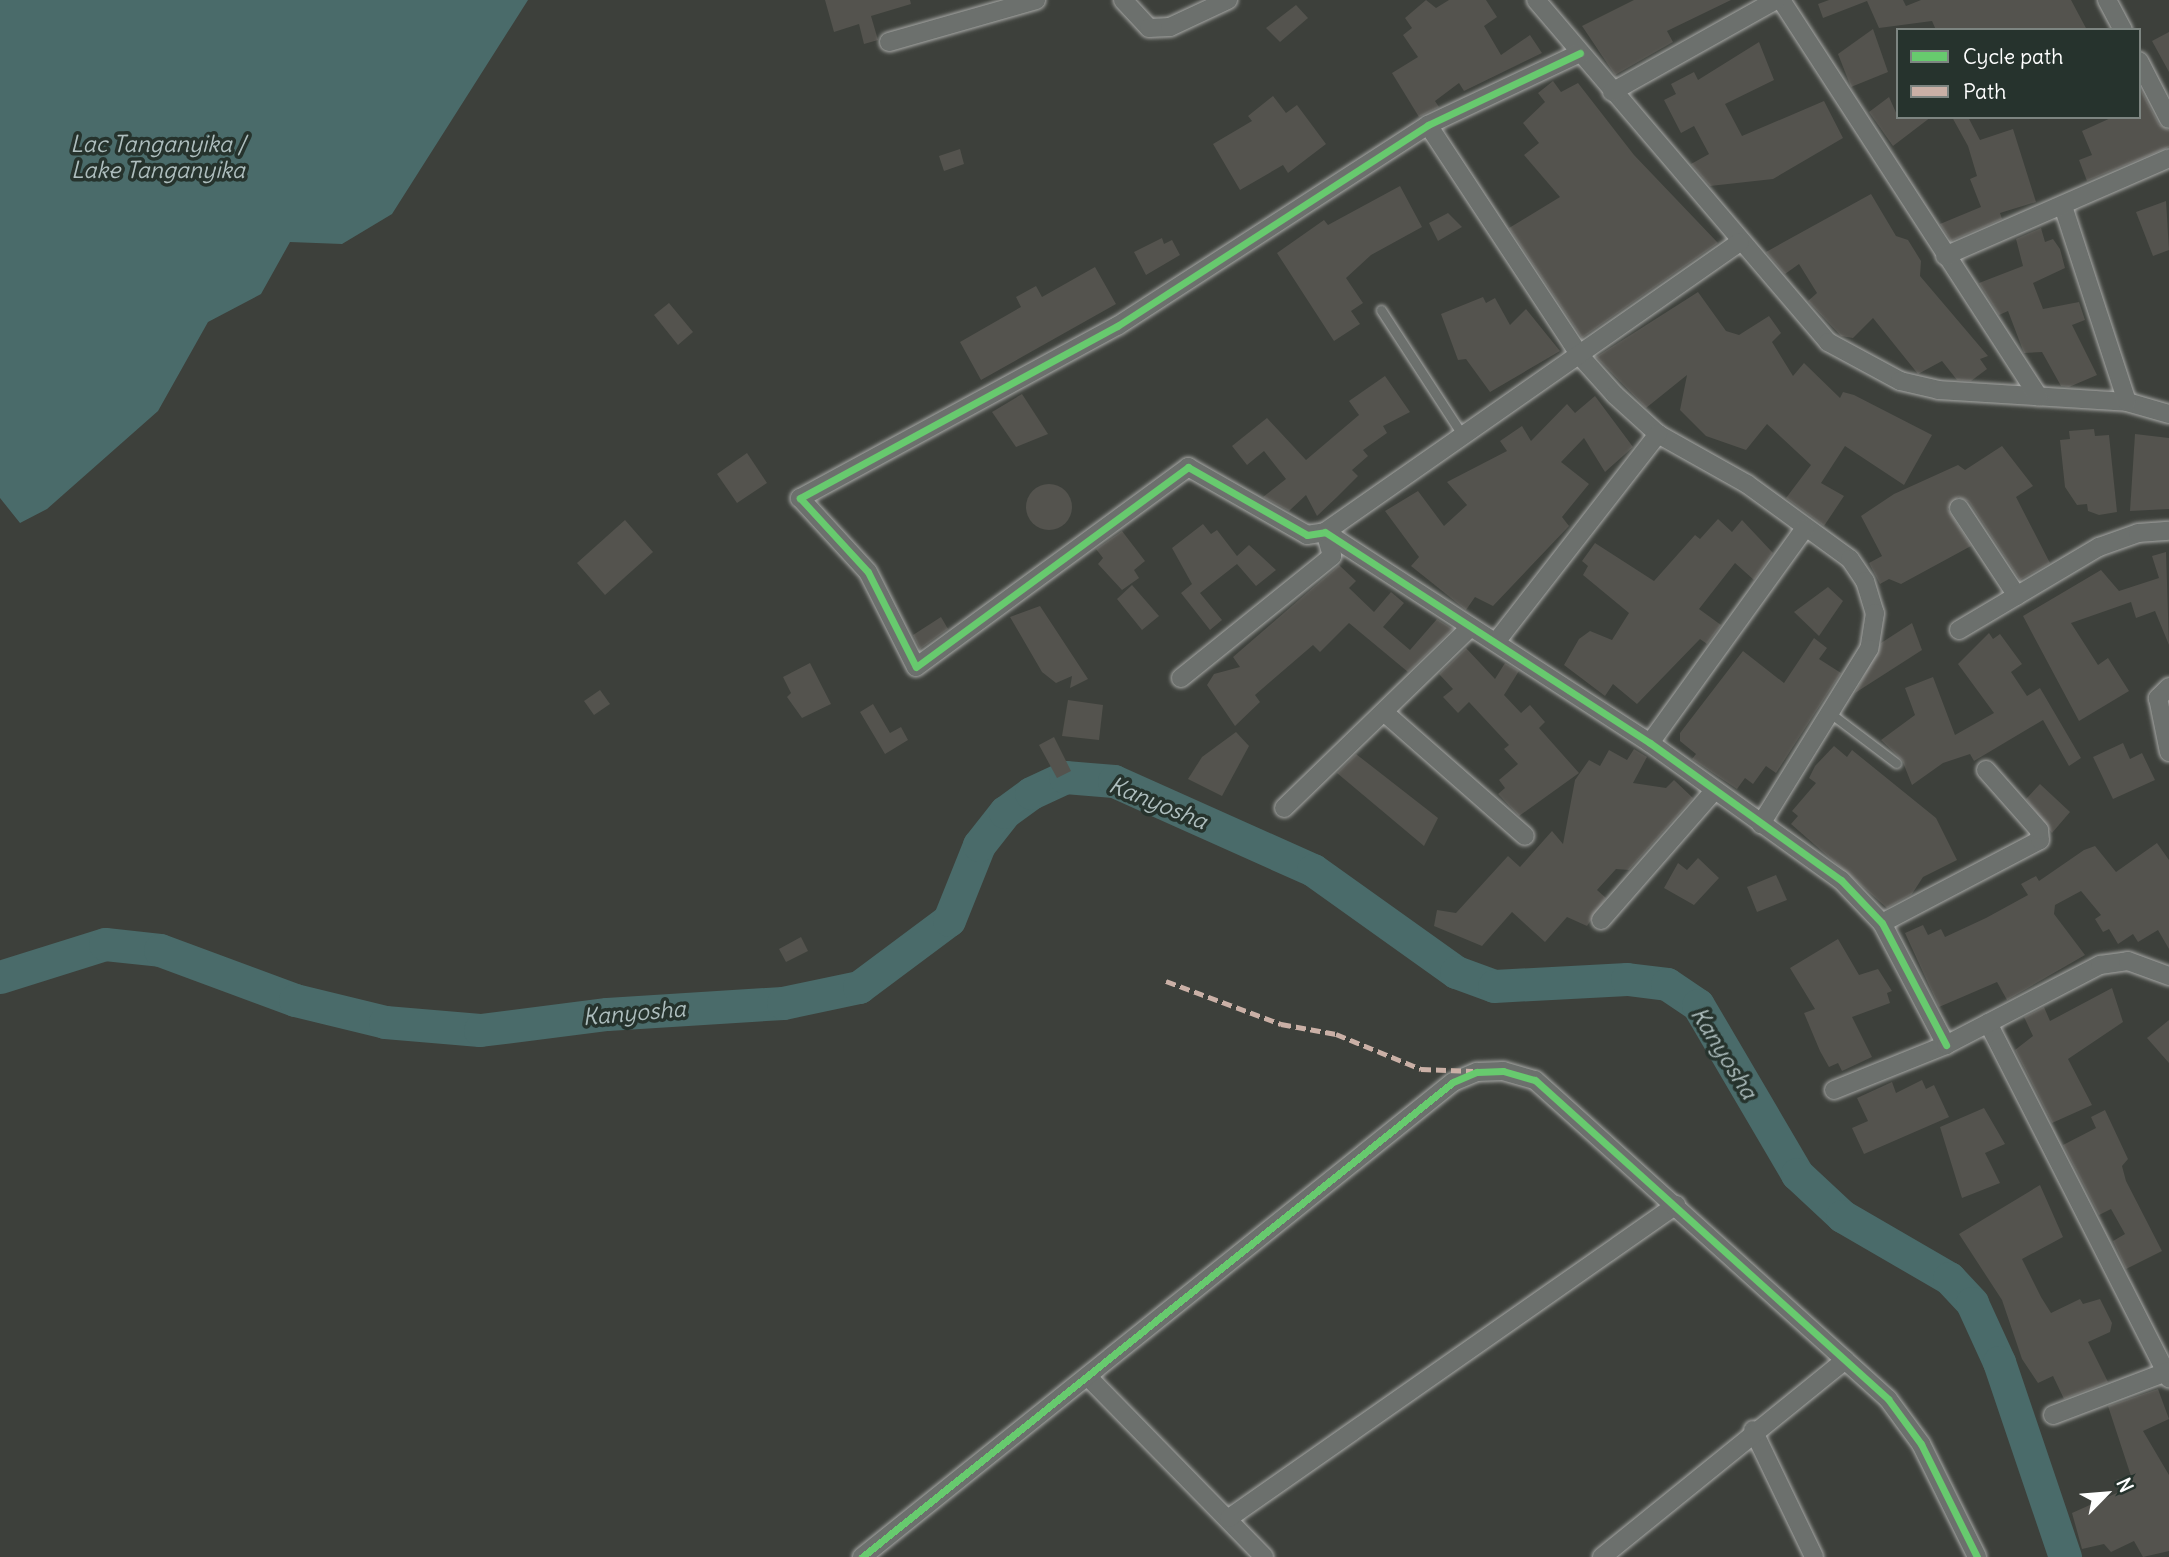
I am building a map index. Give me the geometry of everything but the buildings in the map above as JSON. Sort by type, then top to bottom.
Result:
[{"type":"street","points":[[889,42],[1037,0]]},
{"type":"street","points":[[1123,0],[1149,29],[1170,27],[1228,0]]},
{"type":"street","points":[[1536,0],[1828,342],[1864,365],[1938,390],[2127,402],[2169,414]]},
{"type":"street","points":[[1612,92],[1779,0],[2039,397]]},
{"type":"street","points":[[2107,0],[2122,28]]},
{"type":"street","points":[[1580,53],[1429,125],[1117,326],[800,499],[868,572],[916,667],[1188,467],[1307,535],[1325,532],[1581,357],[1740,242]]},
{"type":"street","points":[[2141,65],[2169,119]]},
{"type":"street","points":[[1429,125],[1581,357],[1658,434],[1746,484],[1850,559],[1875,612],[1869,649],[1761,824]]},
{"type":"street","points":[[1945,256],[2169,158]]},
{"type":"street","points":[[2063,206],[2127,402]]},
{"type":"street","points":[[1496,642],[1658,434]]},
{"type":"street","points":[[1959,508],[2017,596]]},
{"type":"street","points":[[1650,743],[1805,527]]},
{"type":"street","points":[[1959,630],[2099,547],[2138,533],[2169,531]]},
{"type":"street","points":[[1325,532],[1650,743],[1713,792],[1841,880],[1882,923],[1946,1045]]},
{"type":"street","points":[[1181,678],[1332,556],[1325,532]]},
{"type":"street","points":[[1284,807],[1471,627]]},
{"type":"street","points":[[2169,687],[2158,698],[2169,752]]},
{"type":"street","points":[[1385,712],[1525,836]]},
{"type":"street","points":[[1882,923],[2040,840],[2039,830],[1986,770]]},
{"type":"street","points":[[1601,920],[1713,792]]},
{"type":"street","points":[[1834,1090],[1946,1045],[2100,965],[2128,961],[2169,975]]},
{"type":"street","points":[[1987,1023],[2168,1374],[2053,1415]]},
{"type":"street","points":[[862,1557],[1453,1082],[1476,1072],[1503,1070],[1535,1080],[1888,1399],[1921,1444],[1978,1557]]},
{"type":"street","points":[[1229,1518],[1676,1205]]},
{"type":"street","points":[[1602,1557],[1754,1430],[1845,1360]]},
{"type":"street","points":[[1088,1377],[1229,1518],[1264,1557]]},
{"type":"street","points":[[1754,1430],[1814,1557]]},
{"type":"lane","points":[[1381,310],[1464,438]]},
{"type":"lane","points":[[1830,713],[1896,763]]},
{"type":"water","name":"Lac Tanganyika / Lake Tanganyika","points":[[0,0],[528,0],[392,214],[342,244],[290,242],[261,294],[208,322],[158,411],[47,509],[20,523],[0,498]]},
{"type":"waterway","name":"Kanyosha","points":[[0,977],[105,944],[160,950],[295,1000],[385,1022],[480,1030],[607,1014],[783,1003],[859,987],[949,920],[979,845],[1005,812],[1031,793],[1065,777],[1114,781],[1313,870],[1456,972],[1494,986],[1627,979],[1667,984],[1698,1005],[1797,1174],[1842,1216],[1949,1278],[1972,1303],[1999,1362],[2065,1557]]},
{"type":"marked path","points":[[1166,981],[1281,1024],[1336,1034],[1421,1069],[1473,1071]]},
{"type":"cycle path","points":[[1580,53],[1428,125],[1117,326],[800,498],[868,572],[916,667],[1188,467],[1307,535],[1325,532],[1650,743],[1841,880],[1882,923],[1946,1045]]},
{"type":"cycle path","points":[[862,1557],[1453,1082],[1477,1072],[1503,1071],[1535,1080],[1888,1399],[1921,1444],[1977,1557]]}]
